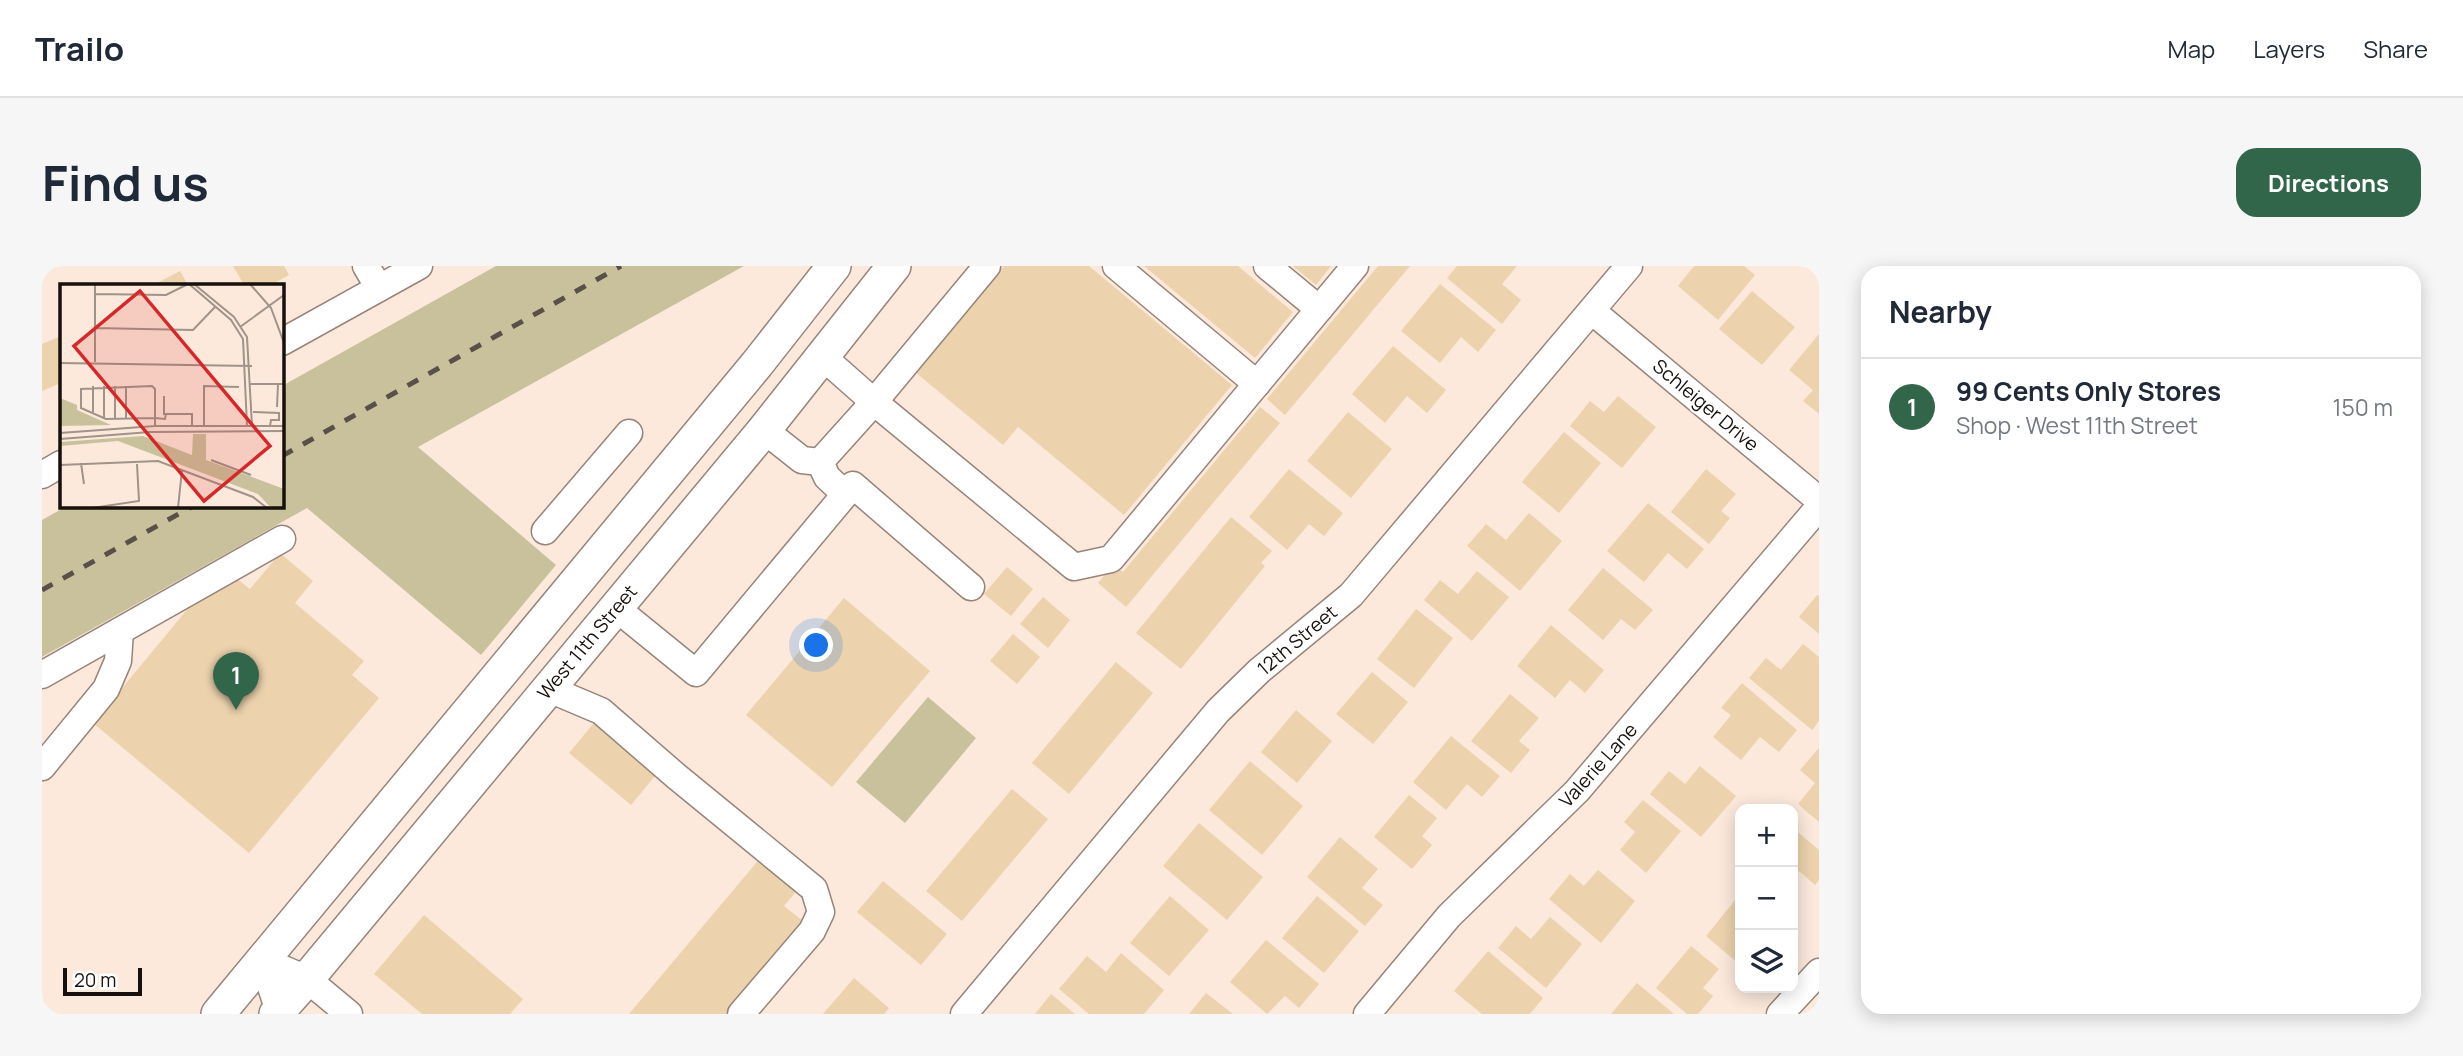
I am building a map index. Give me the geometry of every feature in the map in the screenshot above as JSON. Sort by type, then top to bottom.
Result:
[{"type":"main road","points":[[218,1014],[757,364],[834,266]]},
{"type":"main road","name":"West 11th Street","points":[[278,1013],[764,430],[894,266]]},
{"type":"street","points":[[284,341],[372,277],[419,266]]},
{"type":"street","points":[[820,462],[874,402],[987,266]]},
{"type":"street","points":[[1116,266],[1257,384]]},
{"type":"street","points":[[1267,266],[1319,309]]},
{"type":"street","points":[[823,357],[1074,567],[1111,559],[1355,266]]},
{"type":"street","name":"12th Street","points":[[964,1014],[1218,711],[1259,671],[1350,595],[1629,266]]},
{"type":"street","name":"Schleiger Drive","points":[[1592,311],[1819,500]]},
{"type":"street","points":[[764,430],[802,460],[820,462]]},
{"type":"street","points":[[545,531],[629,433]]},
{"type":"street","points":[[820,462],[827,477],[845,494]]},
{"type":"street","points":[[42,475],[60,465]]},
{"type":"street","points":[[616,608],[696,673],[853,485],[971,587]]},
{"type":"street","name":"Valerie Lane","points":[[1367,1014],[1449,916],[1577,792],[1819,507]]},
{"type":"street","points":[[42,676],[282,539]]},
{"type":"street","points":[[42,766],[106,689],[118,661],[120,631]]},
{"type":"street","points":[[549,689],[601,710],[676,776],[814,889],[821,912],[812,931],[741,1014]]},
{"type":"street","points":[[262,960],[307,979],[349,1014]]},
{"type":"street","points":[[262,960],[278,1013]]},
{"type":"street","points":[[1780,1014],[1819,972]]},
{"type":"shaded area","points":[[496,266],[744,266],[418,447],[556,565],[481,655],[307,508],[42,657],[42,520],[63,508],[284,508],[284,385]]},
{"type":"shaded area","points":[[928,697],[976,738],[905,823],[856,782]]},
{"type":"building","points":[[233,266],[284,266],[289,275],[273,284],[243,284]]},
{"type":"building","points":[[1004,266],[1089,266],[1232,385],[1124,515],[1018,427],[1003,445],[915,372]]},
{"type":"building","points":[[1144,266],[1238,266],[1293,312],[1255,358]]},
{"type":"building","points":[[1293,266],[1331,266],[1316,285]]},
{"type":"building","points":[[1378,266],[1410,266],[1285,415],[1267,399]]},
{"type":"building","points":[[1457,266],[1517,266],[1502,284],[1521,300],[1502,324],[1447,278]]},
{"type":"building","points":[[1694,266],[1744,266],[1755,275],[1718,320],[1678,286]]},
{"type":"building","points":[[180,271],[187,284],[155,284]]},
{"type":"building","points":[[1440,284],[1496,330],[1478,352],[1461,337],[1440,363],[1401,331]]},
{"type":"building","points":[[1752,291],[1795,327],[1762,365],[1719,329]]},
{"type":"building","points":[[1819,334],[1819,414],[1803,401],[1813,390],[1789,370]]},
{"type":"building","points":[[60,336],[60,383],[42,391],[42,344]]},
{"type":"building","points":[[1393,346],[1446,390],[1427,413],[1407,396],[1385,423],[1352,394]]},
{"type":"building","points":[[1618,396],[1656,427],[1622,468],[1570,426],[1590,401],[1604,412]]},
{"type":"building","points":[[1260,407],[1280,423],[1126,607],[1098,583],[1113,565],[1123,572]]},
{"type":"building","points":[[1348,412],[1392,449],[1351,498],[1307,461]]},
{"type":"building","points":[[1564,432],[1601,463],[1559,513],[1522,482]]},
{"type":"building","points":[[1289,469],[1343,513],[1324,536],[1309,524],[1287,550],[1249,517]]},
{"type":"building","points":[[1706,469],[1736,494],[1721,511],[1730,518],[1709,544],[1671,512]]},
{"type":"building","points":[[1648,503],[1704,549],[1687,569],[1668,553],[1644,582],[1607,551]]},
{"type":"building","points":[[1529,513],[1562,541],[1520,591],[1467,546],[1486,524],[1506,540]]},
{"type":"building","points":[[1231,517],[1272,551],[1261,563],[1265,566],[1181,669],[1136,633]]},
{"type":"building","points":[[280,553],[313,581],[295,603],[364,661],[352,675],[379,698],[249,853],[93,723],[195,600],[236,578],[250,589]]},
{"type":"building","points":[[1007,567],[1033,589],[1011,616],[984,594]]},
{"type":"building","points":[[1603,568],[1653,610],[1635,630],[1621,619],[1603,640],[1568,610]]},
{"type":"building","points":[[1477,571],[1509,597],[1472,641],[1424,600],[1440,580],[1458,594]]},
{"type":"building","points":[[1817,595],[1819,596],[1819,634],[1799,617]]},
{"type":"building","points":[[1043,597],[1070,620],[1048,648],[1020,624]]},
{"type":"building","points":[[844,598],[930,671],[832,787],[746,715]]},
{"type":"building","points":[[1416,609],[1453,638],[1414,688],[1377,659]]},
{"type":"building","points":[[1551,625],[1604,670],[1585,693],[1570,680],[1555,698],[1517,666]]},
{"type":"building","points":[[1013,634],[1040,657],[1017,684],[990,661]]},
{"type":"building","points":[[1803,644],[1819,657],[1819,721],[1812,730],[1749,678],[1766,658],[1781,670]]},
{"type":"building","points":[[1116,662],[1153,693],[1069,794],[1032,763]]},
{"type":"building","points":[[1372,672],[1408,702],[1373,744],[1336,714]]},
{"type":"building","points":[[1742,683],[1797,730],[1779,752],[1760,737],[1741,760],[1713,737],[1731,715],[1721,708]]},
{"type":"building","points":[[1510,694],[1539,718],[1519,741],[1530,750],[1511,773],[1471,741]]},
{"type":"building","points":[[1296,710],[1332,741],[1297,783],[1261,752]]},
{"type":"building","points":[[598,718],[660,770],[631,805],[569,753]]},
{"type":"building","points":[[1451,736],[1500,776],[1482,797],[1467,784],[1446,810],[1413,782]]},
{"type":"building","points":[[1819,748],[1819,822],[1798,804],[1815,783],[1800,770]]},
{"type":"building","points":[[1250,761],[1303,806],[1262,855],[1209,810]]},
{"type":"building","points":[[1700,766],[1736,796],[1701,837],[1650,794],[1669,771],[1685,784]]},
{"type":"building","points":[[1012,789],[1048,819],[962,921],[926,891]]},
{"type":"building","points":[[1409,795],[1437,818],[1422,836],[1432,845],[1412,869],[1374,837]]},
{"type":"building","points":[[1643,800],[1681,831],[1646,873],[1620,850],[1635,832],[1624,822]]},
{"type":"building","points":[[1199,823],[1263,877],[1227,920],[1163,866]]},
{"type":"building","points":[[1798,832],[1819,850],[1819,880],[1815,885],[1799,871]]},
{"type":"building","points":[[1340,837],[1378,869],[1362,888],[1383,905],[1365,926],[1307,877]]},
{"type":"building","points":[[762,856],[799,888],[784,906],[803,921],[725,1014],[629,1014]]},
{"type":"building","points":[[1598,870],[1635,901],[1601,943],[1549,899],[1570,874],[1584,886]]},
{"type":"building","points":[[883,881],[947,934],[921,965],[857,912]]},
{"type":"building","points":[[1170,896],[1209,930],[1169,976],[1130,943]]},
{"type":"building","points":[[1317,896],[1359,931],[1324,973],[1282,938]]},
{"type":"building","points":[[1735,900],[1735,961],[1706,936]]},
{"type":"building","points":[[424,915],[523,999],[510,1014],[422,1014],[374,974]]},
{"type":"building","points":[[1550,917],[1582,944],[1546,988],[1498,948],[1516,926],[1531,939]]},
{"type":"building","points":[[1266,940],[1319,984],[1299,1008],[1285,996],[1267,1014],[1230,982]]},
{"type":"building","points":[[1691,946],[1719,969],[1703,988],[1713,996],[1698,1014],[1687,1014],[1656,988]]},
{"type":"building","points":[[1488,951],[1543,998],[1530,1014],[1482,1014],[1454,991]]},
{"type":"building","points":[[1121,953],[1164,990],[1144,1014],[1089,1014],[1059,989],[1087,956],[1106,972]]},
{"type":"building","points":[[854,978],[889,1008],[884,1014],[823,1014]]},
{"type":"building","points":[[1637,983],[1674,1014],[1611,1014]]},
{"type":"building","points":[[1206,993],[1233,1014],[1189,1014]]},
{"type":"building","points":[[1051,994],[1075,1014],[1035,1014]]},
{"type":"railway","points":[[284,455],[621,266]]},
{"type":"railway","points":[[42,590],[189,508]]},
{"type":"place","name":"99 Cents Only Stores","points":[[236,710]]}]
